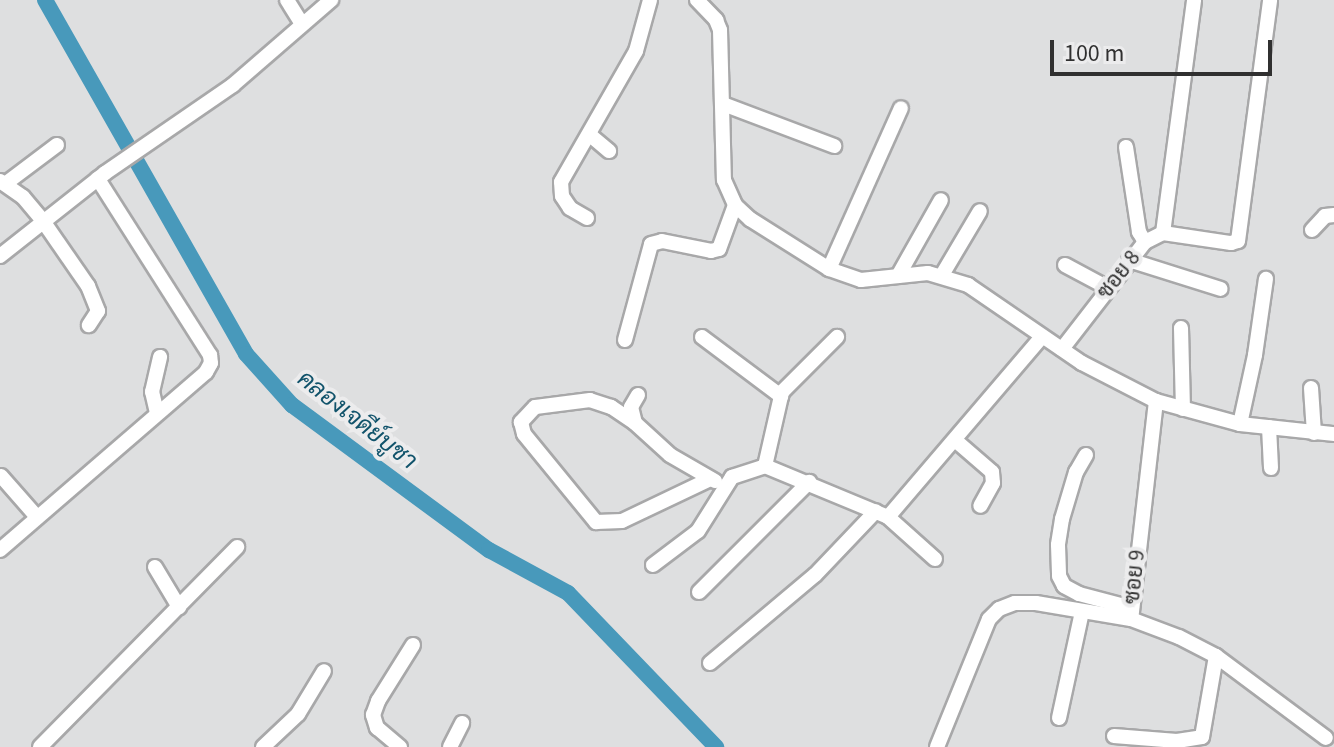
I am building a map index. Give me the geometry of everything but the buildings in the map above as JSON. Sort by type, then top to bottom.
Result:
[{"type":"street","points":[[287,0],[302,24]]},
{"type":"street","points":[[0,256],[102,176],[233,85],[331,0]]},
{"type":"street","points":[[587,218],[570,208],[562,196],[561,182],[636,51],[650,0]]},
{"type":"street","points":[[697,0],[716,20],[720,30],[724,180],[735,205],[750,219],[829,269],[861,280],[942,275],[968,285],[1042,337],[1156,401],[1240,424],[1334,434]]},
{"type":"street","points":[[1163,233],[1194,0]]},
{"type":"street","points":[[1145,242],[1163,233],[1237,242],[1241,234],[1270,0]]},
{"type":"street","points":[[723,104],[834,146]]},
{"type":"street","points":[[829,269],[901,108]]},
{"type":"street","points":[[590,135],[609,151]]},
{"type":"street","points":[[57,145],[2,182],[23,197],[43,221],[88,286],[96,303],[96,315],[89,325]]},
{"type":"street","name":"ซอย 8","points":[[1062,349],[1145,242],[1139,232],[1126,147]]},
{"type":"street","points":[[0,550],[206,372],[210,355],[102,176]]},
{"type":"street","points":[[898,276],[941,200]]},
{"type":"street","points":[[625,340],[651,244],[662,241],[717,250],[724,242],[735,205]]},
{"type":"street","points":[[942,275],[980,211]]},
{"type":"street","points":[[1312,230],[1325,216],[1334,215]]},
{"type":"street","points":[[1129,260],[1221,289]]},
{"type":"street","points":[[1065,265],[1108,288]]},
{"type":"street","points":[[1240,424],[1255,355],[1266,279]]},
{"type":"street","points":[[1181,328],[1183,409]]},
{"type":"street","points":[[702,337],[781,396]]},
{"type":"street","points":[[765,466],[781,396],[837,337]]},
{"type":"street","points":[[710,663],[882,514],[955,440],[1042,337]]},
{"type":"street","points":[[157,413],[152,392],[160,357]]},
{"type":"street","points":[[1311,388],[1314,433]]},
{"type":"street","points":[[635,423],[631,407],[638,395]]},
{"type":"street","points":[[710,479],[622,521],[596,522],[524,434],[521,422],[535,407],[590,400],[611,407],[635,423],[670,455],[726,487]]},
{"type":"street","name":"ซอย 9","points":[[1156,401],[1132,614],[1216,656],[1327,738]]},
{"type":"street","points":[[1269,427],[1271,468]]},
{"type":"street","points":[[955,440],[992,472],[993,483],[980,506]]},
{"type":"street","points":[[1086,455],[1076,472],[1062,519],[1058,545],[1059,576],[1064,586],[1079,594],[1132,614]]},
{"type":"street","points":[[653,565],[698,531],[732,477],[744,470],[765,466],[882,514],[935,559]]},
{"type":"street","points":[[1,476],[37,517]]},
{"type":"street","points":[[699,592],[809,482]]},
{"type":"street","points":[[40,747],[237,547]]},
{"type":"street","points":[[155,567],[179,607]]},
{"type":"street","points":[[937,747],[989,619],[999,609],[1015,603],[1036,603],[1082,612],[1132,614]]},
{"type":"street","points":[[1059,718],[1082,612]]},
{"type":"street","points":[[400,747],[377,728],[373,715],[378,701],[413,645]]},
{"type":"street","points":[[1114,736],[1177,741],[1202,737],[1216,656]]},
{"type":"street","points":[[263,747],[298,714],[324,671]]},
{"type":"street","points":[[450,747],[462,723]]},
{"type":"waterway","name":"คลองเจดีย์บูชา","points":[[45,0],[246,354],[292,405],[489,550],[568,593],[716,747]]}]
